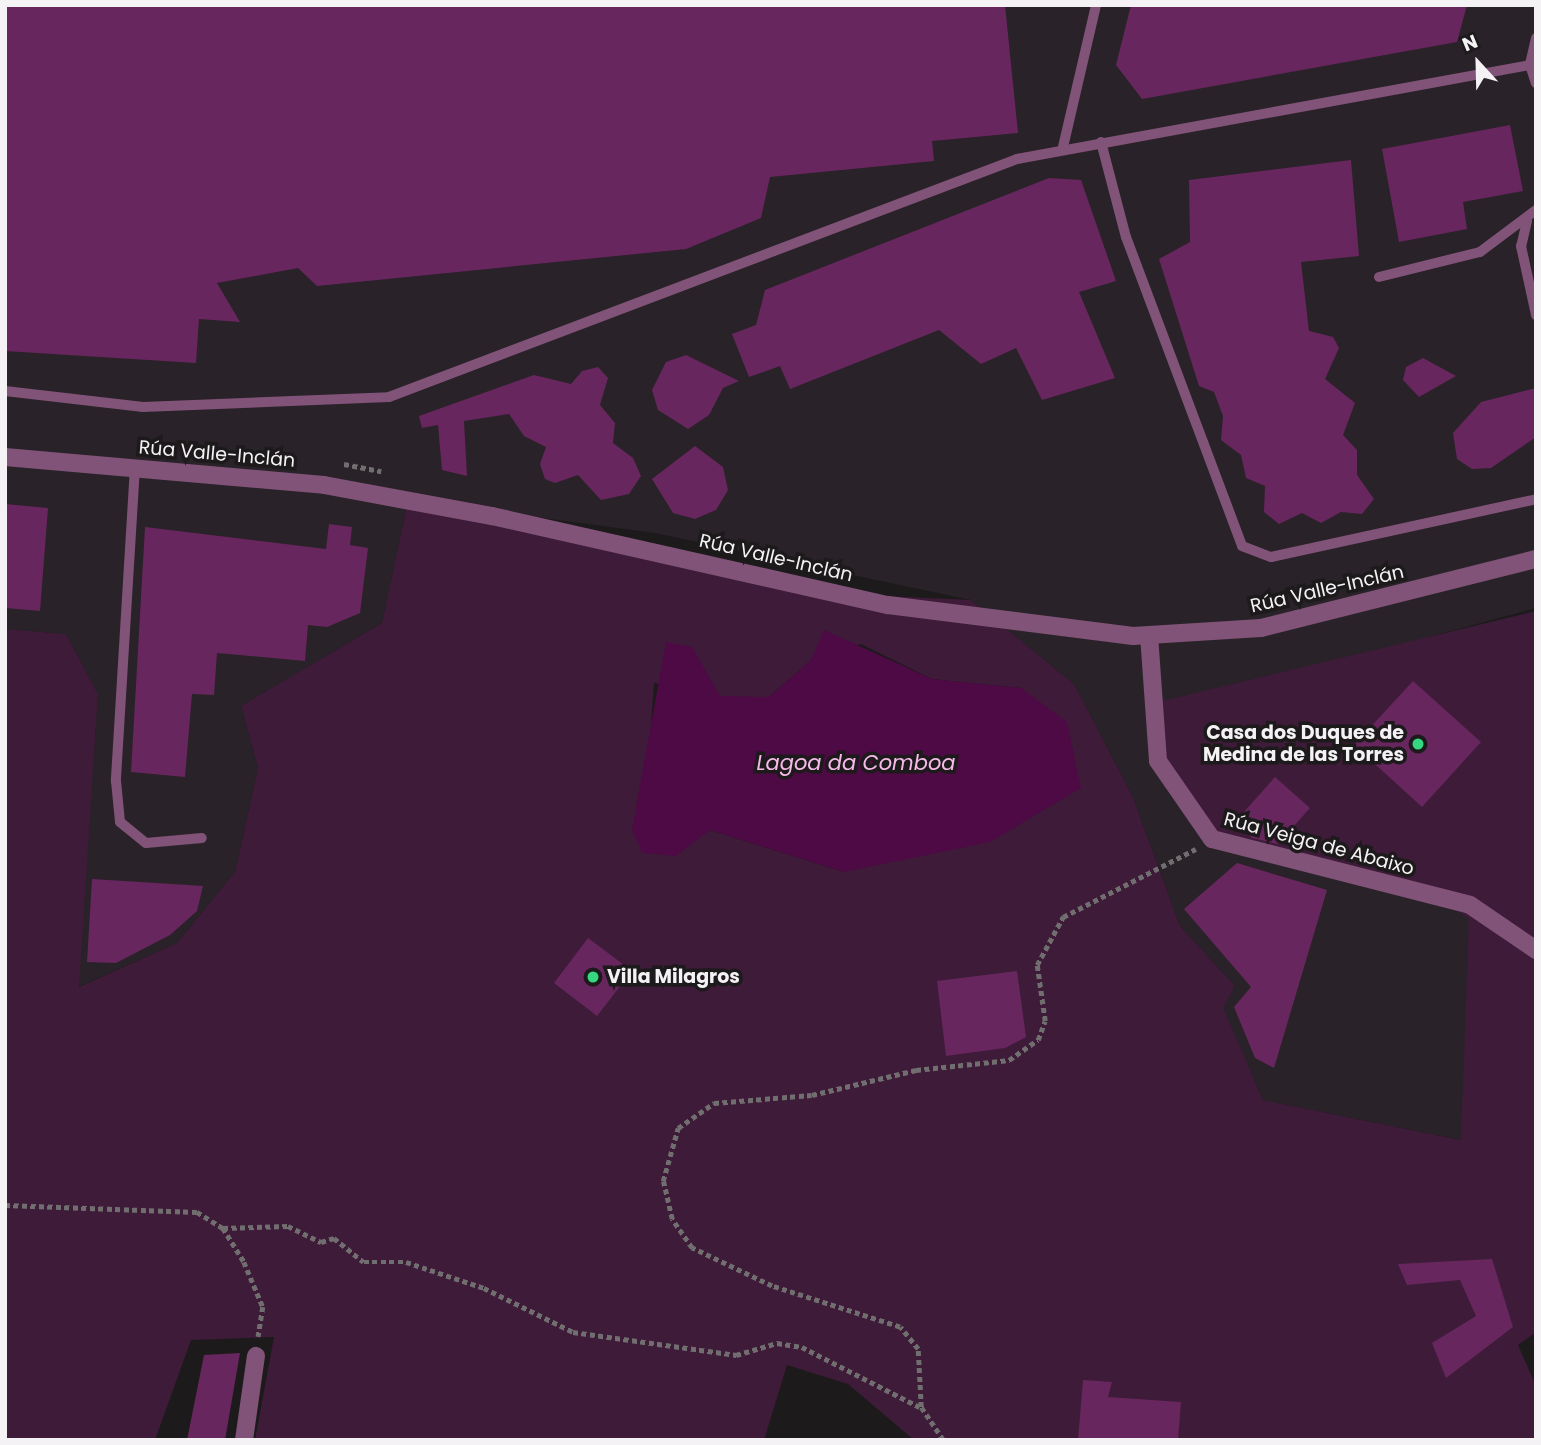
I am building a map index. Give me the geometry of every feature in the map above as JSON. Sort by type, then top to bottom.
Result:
[{"type":"street","name":"Rúa Valle-Inclán","points":[[5,457],[135,467],[408,500],[888,605],[1149,635],[1261,628],[1536,559]]},
{"type":"street","name":"Rúa Veiga de Abaixo","points":[[1149,635],[1158,761],[1212,839],[1470,905],[1536,950]]},
{"type":"street","points":[[244,1440],[256,1356]]},
{"type":"lane","points":[[1063,147],[1096,5]]},
{"type":"lane","points":[[1536,37],[1530,65],[1536,83]]},
{"type":"lane","points":[[5,391],[143,407],[388,397],[1063,147],[1530,65]]},
{"type":"lane","points":[[1101,142],[1126,237],[1242,546],[1270,558],[1536,499]]},
{"type":"lane","points":[[1379,278],[1480,252],[1527,221],[1536,210]]},
{"type":"lane","points":[[1527,221],[1521,246],[1536,315]]},
{"type":"lane","points":[[135,467],[116,781],[120,822],[146,843],[202,838]]},
{"type":"path","points":[[329,463],[397,474]]},
{"type":"path","points":[[920,1407],[918,1349],[900,1327],[772,1286],[692,1248],[672,1219],[663,1181],[678,1128],[714,1103],[811,1095],[916,1070],[1009,1060],[1038,1040],[1045,1021],[1037,965],[1063,917],[1212,839]]},
{"type":"path","points":[[5,1205],[197,1212],[223,1228],[263,1307],[256,1356]]},
{"type":"path","points":[[223,1228],[288,1226],[321,1242],[334,1238],[364,1262],[406,1262],[484,1288],[573,1332],[736,1355],[777,1343],[802,1347],[920,1407],[943,1440]]},
{"type":"shaded area","points":[[5,5],[1536,5],[1536,608],[1291,674],[1470,905],[1462,1140],[1263,1100],[1222,1008],[1235,986],[1180,926],[1132,795],[1074,684],[971,600],[655,533],[408,500],[382,623],[241,706],[258,768],[235,872],[177,943],[78,987],[98,694],[66,634],[5,629]]},
{"type":"shaded area","points":[[408,500],[840,594],[971,600],[1074,684],[1132,795],[1180,926],[1235,986],[1223,1008],[1263,1100],[1461,1140],[1469,918],[1431,895],[1212,839],[1158,761],[1154,703],[1536,611],[1536,1332],[1518,1345],[1536,1386],[1536,1440],[914,1440],[848,1384],[787,1365],[764,1440],[255,1440],[274,1337],[191,1340],[155,1440],[5,1440],[5,629],[66,634],[98,694],[79,987],[177,943],[235,872],[258,768],[241,706],[382,623]],"holes":[[[861,644],[932,679],[1021,688],[844,872],[710,830],[642,853],[654,683],[720,697],[769,697],[811,660]]]},
{"type":"water","name":"Lagoa da Comboa","points":[[824,630],[932,679],[1021,688],[1067,722],[1081,788],[990,842],[844,872],[710,830],[676,856],[642,853],[632,829],[666,642],[692,647],[720,696],[769,697],[811,660]]},
{"type":"building","points":[[5,5],[1005,5],[1018,133],[932,141],[934,161],[770,177],[761,218],[686,249],[317,286],[298,268],[217,283],[240,322],[199,319],[196,363],[5,351]]},
{"type":"building","points":[[1131,5],[1467,5],[1457,42],[1142,99],[1116,65]]},
{"type":"building","points":[[1510,125],[1523,191],[1463,202],[1467,229],[1399,242],[1382,149]]},
{"type":"building","points":[[1351,160],[1359,256],[1301,262],[1309,331],[1333,337],[1339,348],[1325,379],[1355,403],[1343,435],[1357,450],[1357,475],[1374,499],[1362,514],[1341,512],[1321,523],[1302,513],[1279,524],[1264,512],[1265,486],[1246,478],[1241,455],[1221,440],[1223,416],[1214,392],[1199,386],[1159,259],[1190,242],[1189,180]]},
{"type":"building","points":[[1049,178],[1081,180],[1116,281],[1079,292],[1115,378],[1042,400],[1016,348],[981,364],[939,330],[790,389],[780,366],[749,377],[732,334],[756,325],[765,290]]},
{"type":"building","points":[[686,355],[739,381],[723,388],[709,415],[688,429],[658,410],[652,390],[666,362]]},
{"type":"building","points":[[1423,358],[1456,376],[1419,397],[1403,380],[1406,367]]},
{"type":"building","points":[[598,367],[608,378],[600,405],[615,423],[613,443],[633,458],[641,476],[629,494],[601,500],[578,475],[555,483],[545,479],[540,464],[546,447],[524,436],[509,414],[464,421],[467,476],[442,470],[438,425],[422,428],[419,416],[534,375],[571,384],[582,371]]},
{"type":"building","points":[[1536,388],[1536,437],[1491,468],[1472,469],[1457,459],[1453,433],[1481,402]]},
{"type":"building","points":[[695,446],[723,467],[728,490],[716,510],[695,519],[673,513],[652,479]]},
{"type":"building","points":[[5,504],[48,508],[40,611],[5,608]]},
{"type":"building","points":[[329,524],[352,527],[350,545],[368,548],[360,613],[327,627],[308,625],[305,661],[217,653],[214,695],[192,694],[185,777],[131,772],[145,527],[326,549]]},
{"type":"building","name":"Casa dos Duques de Medina de las Torres","points":[[1413,681],[1481,742],[1422,807],[1354,745]]},
{"type":"building","points":[[1275,777],[1310,808],[1278,844],[1252,838],[1235,822]]},
{"type":"building","points":[[1237,863],[1327,890],[1274,1068],[1255,1058],[1234,1007],[1251,987],[1184,909]]},
{"type":"building","points":[[92,879],[203,886],[197,911],[170,935],[116,963],[87,962]]},
{"type":"building","name":"Villa Milagros","points":[[588,938],[632,971],[597,1016],[554,983]]},
{"type":"building","points":[[1017,971],[1026,1037],[1005,1048],[946,1056],[937,981]]},
{"type":"building","points":[[1492,1259],[1513,1327],[1446,1378],[1432,1343],[1476,1316],[1460,1280],[1407,1285],[1398,1264]]},
{"type":"building","points":[[240,1353],[225,1440],[187,1440],[204,1355]]},
{"type":"building","points":[[1083,1380],[1112,1382],[1108,1397],[1181,1402],[1178,1440],[1078,1440]]},
{"type":"place","name":"Casa dos Duques de Medina de las Torres","points":[[1418,744]]},
{"type":"place","name":"Villa Milagros","points":[[593,977]]}]
